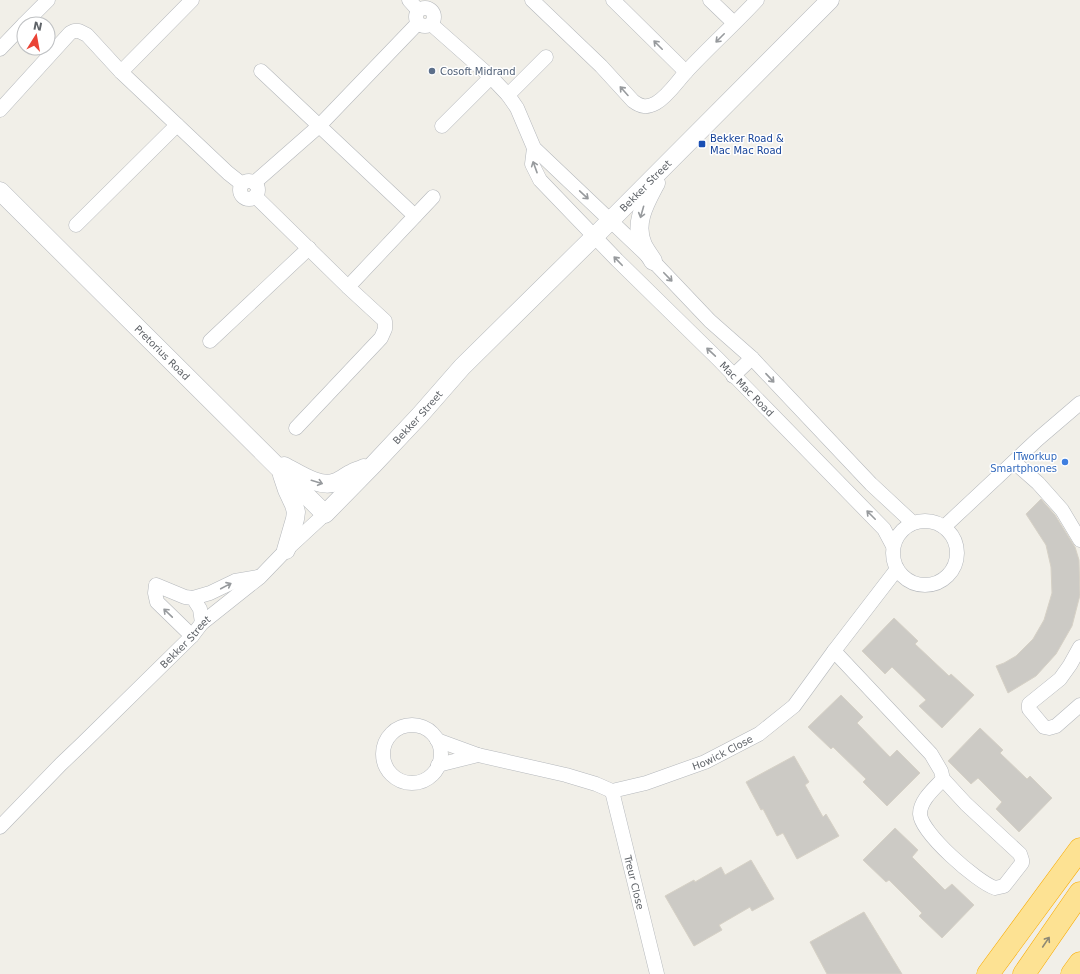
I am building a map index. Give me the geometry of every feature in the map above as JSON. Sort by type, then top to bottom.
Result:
[{"type":"highway","points":[[988,974],[1080,849]]},
{"type":"highway","points":[[995,974],[1080,849]]},
{"type":"highway","points":[[1024,974],[1080,893]]},
{"type":"highway","points":[[1072,974],[1080,963]]},
{"type":"street","points":[[32,16],[48,0]]},
{"type":"street","points":[[121,72],[192,0]]},
{"type":"street","points":[[532,0],[601,66],[638,105],[646,107],[662,99],[686,72],[757,0]]},
{"type":"street","points":[[613,0],[686,72]]},
{"type":"street","points":[[710,0],[734,24]]},
{"type":"street","name":"Bekker Street","points":[[0,827],[60,764],[192,636],[202,623],[260,577],[286,550],[325,514],[420,415],[462,367],[830,0]]},
{"type":"street","points":[[251,188],[319,126],[424,11],[508,95],[517,108],[534,148],[653,261],[710,321],[752,358],[871,484],[913,523]]},
{"type":"street","points":[[0,110],[70,33],[79,31],[87,35],[121,72],[228,173],[251,188],[348,288],[385,321],[385,329],[381,338],[296,428]]},
{"type":"street","points":[[0,49],[16,32]]},
{"type":"street","points":[[508,95],[546,57]]},
{"type":"street","points":[[261,71],[415,216]]},
{"type":"street","points":[[442,126],[491,77]]},
{"type":"street","points":[[76,225],[177,125]]},
{"type":"street","name":"Mac Mac Road","points":[[534,148],[532,164],[540,180],[884,528],[893,546]]},
{"type":"street","points":[[653,261],[643,244],[640,235],[640,221],[644,204],[666,164]]},
{"type":"street","name":"Pretorius Road","points":[[0,191],[325,514]]},
{"type":"street","points":[[348,288],[433,197]]},
{"type":"street","points":[[210,341],[309,248]]},
{"type":"street","points":[[733,376],[752,358]]},
{"type":"street","points":[[944,526],[1080,403]]},
{"type":"street","points":[[1014,462],[1038,483],[1062,510],[1080,540]]},
{"type":"street","points":[[275,465],[320,483],[329,484],[336,482],[353,472],[374,464]]},
{"type":"street","points":[[275,465],[296,512],[286,550]]},
{"type":"street","points":[[924,521],[934,522],[944,526],[951,534],[956,544],[958,554],[956,565],[950,574],[942,581],[932,585],[921,586],[910,582],[902,576],[895,567],[892,557],[893,546],[897,536],[904,528],[913,523],[924,521]]},
{"type":"street","name":"Howick Close","points":[[612,791],[646,783],[705,762],[759,734],[794,706],[834,650],[897,569]]},
{"type":"street","points":[[192,636],[157,602],[155,593],[156,585],[184,597],[192,598],[210,594],[235,581],[260,577]]},
{"type":"street","points":[[192,598],[200,609],[202,623]]},
{"type":"street","points":[[1080,647],[1060,679],[1029,704],[1029,709],[1044,727],[1049,728],[1056,726],[1080,705]]},
{"type":"street","points":[[834,650],[931,754],[941,771],[943,779],[966,804],[1020,854],[1022,863],[1004,886],[994,888],[976,878],[939,844],[925,827],[920,813],[922,803],[943,779]]},
{"type":"street","points":[[406,725],[419,726],[430,731],[437,740],[441,752],[438,765],[430,776],[418,782],[404,782],[393,776],[385,765],[383,751],[387,739],[395,730],[406,725]]},
{"type":"street","points":[[437,740],[478,755],[566,775],[596,784],[612,791]]},
{"type":"street","points":[[438,765],[478,755]]},
{"type":"street","name":"Treur Close","points":[[612,791],[657,974]]},
{"type":"building","points":[[1041,499],[1055,515],[1075,547],[1079,560],[1080,595],[1072,626],[1056,654],[1036,676],[1008,693],[996,666],[1016,656],[1033,639],[1044,620],[1052,593],[1051,567],[1046,545],[1026,514]]},
{"type":"building","points":[[894,618],[918,641],[915,644],[949,676],[951,674],[974,695],[942,728],[919,706],[926,700],[892,667],[885,674],[862,651]]},
{"type":"building","points":[[841,695],[863,717],[857,723],[890,757],[897,750],[920,773],[887,806],[863,782],[866,779],[833,747],[831,749],[808,727]]},
{"type":"building","points":[[980,728],[1003,750],[1000,753],[1027,779],[1030,776],[1052,798],[1019,832],[996,809],[1002,802],[978,778],[971,784],[948,761]]},
{"type":"building","points":[[794,756],[809,782],[805,785],[823,817],[826,814],[839,836],[797,859],[783,833],[777,836],[763,809],[761,810],[746,782]]},
{"type":"building","points":[[895,828],[918,850],[912,857],[945,890],[952,884],[974,905],[942,938],[919,916],[922,913],[889,880],[886,882],[863,860]]},
{"type":"building","points":[[751,860],[774,899],[752,911],[750,907],[719,925],[722,930],[694,946],[665,896],[694,880],[695,882],[721,867],[725,875]]},
{"type":"building","points":[[864,912],[902,974],[827,974],[810,942]]},
{"type":"place","name":"Cosoft Midrand","points":[[432,71]]},
{"type":"place","name":"Bekker Road & Mac Mac Road","points":[[702,144]]},
{"type":"place","name":"ITworkup Smartphones","points":[[1065,462]]}]
